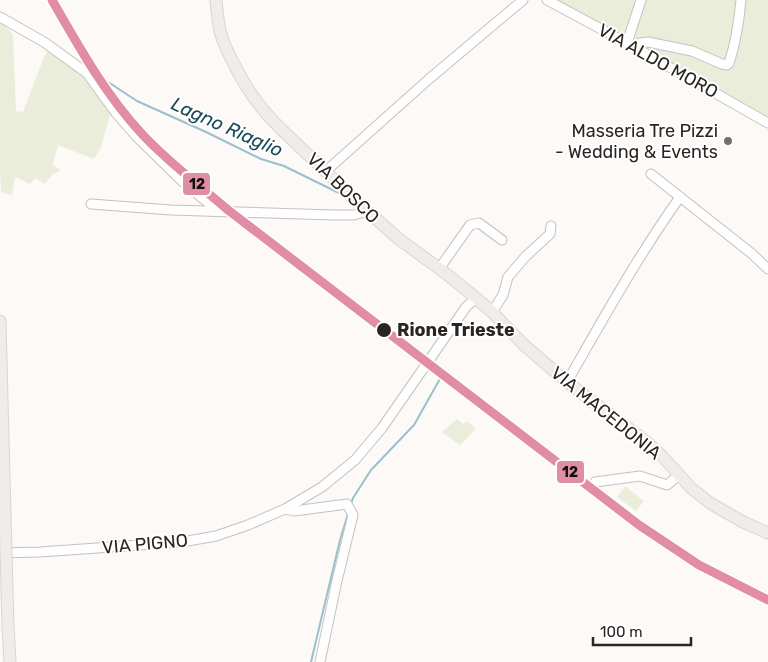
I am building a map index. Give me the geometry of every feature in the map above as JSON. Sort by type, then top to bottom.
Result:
[{"type":"main road","name":"VIA BOSCO","points":[[216,0],[220,31],[225,48],[254,100],[268,116],[367,212],[400,240],[476,298]]},
{"type":"main road","name":"VIA MACEDONIA","points":[[476,298],[566,382],[648,443],[691,488],[710,503],[743,522],[768,533]]},
{"type":"main road","points":[[0,321],[10,662]]},
{"type":"street","points":[[326,171],[429,79],[523,0]]},
{"type":"street","name":"VIA ALDO MORO","points":[[547,0],[768,123]]},
{"type":"street","points":[[627,43],[641,0]]},
{"type":"street","points":[[637,49],[640,43],[648,42],[692,51],[727,65],[735,45],[741,0]]},
{"type":"street","points":[[0,17],[44,42],[86,73],[116,114],[136,136],[184,183],[217,210]]},
{"type":"street","points":[[651,174],[751,253],[768,269]]},
{"type":"street","points":[[566,382],[634,266],[680,197]]},
{"type":"street","points":[[91,204],[171,210],[333,215],[354,215],[367,212]]},
{"type":"street","points":[[439,269],[470,225],[479,223],[502,240]]},
{"type":"street","points":[[492,312],[503,294],[508,277],[526,256],[550,234],[551,226]]},
{"type":"street","name":"VIA PIGNO","points":[[0,553],[182,542],[224,533],[286,509],[322,487],[355,460],[382,428],[466,307],[476,298]]},
{"type":"street","points":[[595,482],[640,476],[667,485],[679,475]]},
{"type":"street","name":"VIA PIGNO","points":[[286,509],[294,511],[352,504],[353,515],[320,662]]},
{"type":"green space","points":[[545,0],[768,0],[768,125]]},
{"type":"green space","points":[[0,21],[13,35],[16,111],[23,112],[44,57],[49,49],[85,75],[111,111],[101,147],[94,159],[58,145],[53,165],[61,170],[52,175],[45,184],[35,178],[30,184],[15,177],[12,195],[1,192]]},
{"type":"green space","points":[[457,419],[463,424],[467,421],[476,429],[460,445],[442,432]]},
{"type":"green space","points":[[625,486],[644,501],[636,511],[617,497]]},
{"type":"waterway","name":"Lagno Riaglio","points":[[102,78],[137,101],[261,159],[284,166],[341,194]]},
{"type":"waterway","points":[[351,504],[371,470],[414,425],[441,377]]},
{"type":"waterway","points":[[311,662],[348,514]]},
{"type":"transit line","name":"12","points":[[52,0],[93,70],[129,119],[162,154],[228,210],[639,525],[699,565],[768,600]]},
{"type":"place","name":"Masseria Tre Pizzi - Wedding & Events","points":[[728,141]]},
{"type":"place","name":"Rione Trieste","points":[[384,330]]}]
